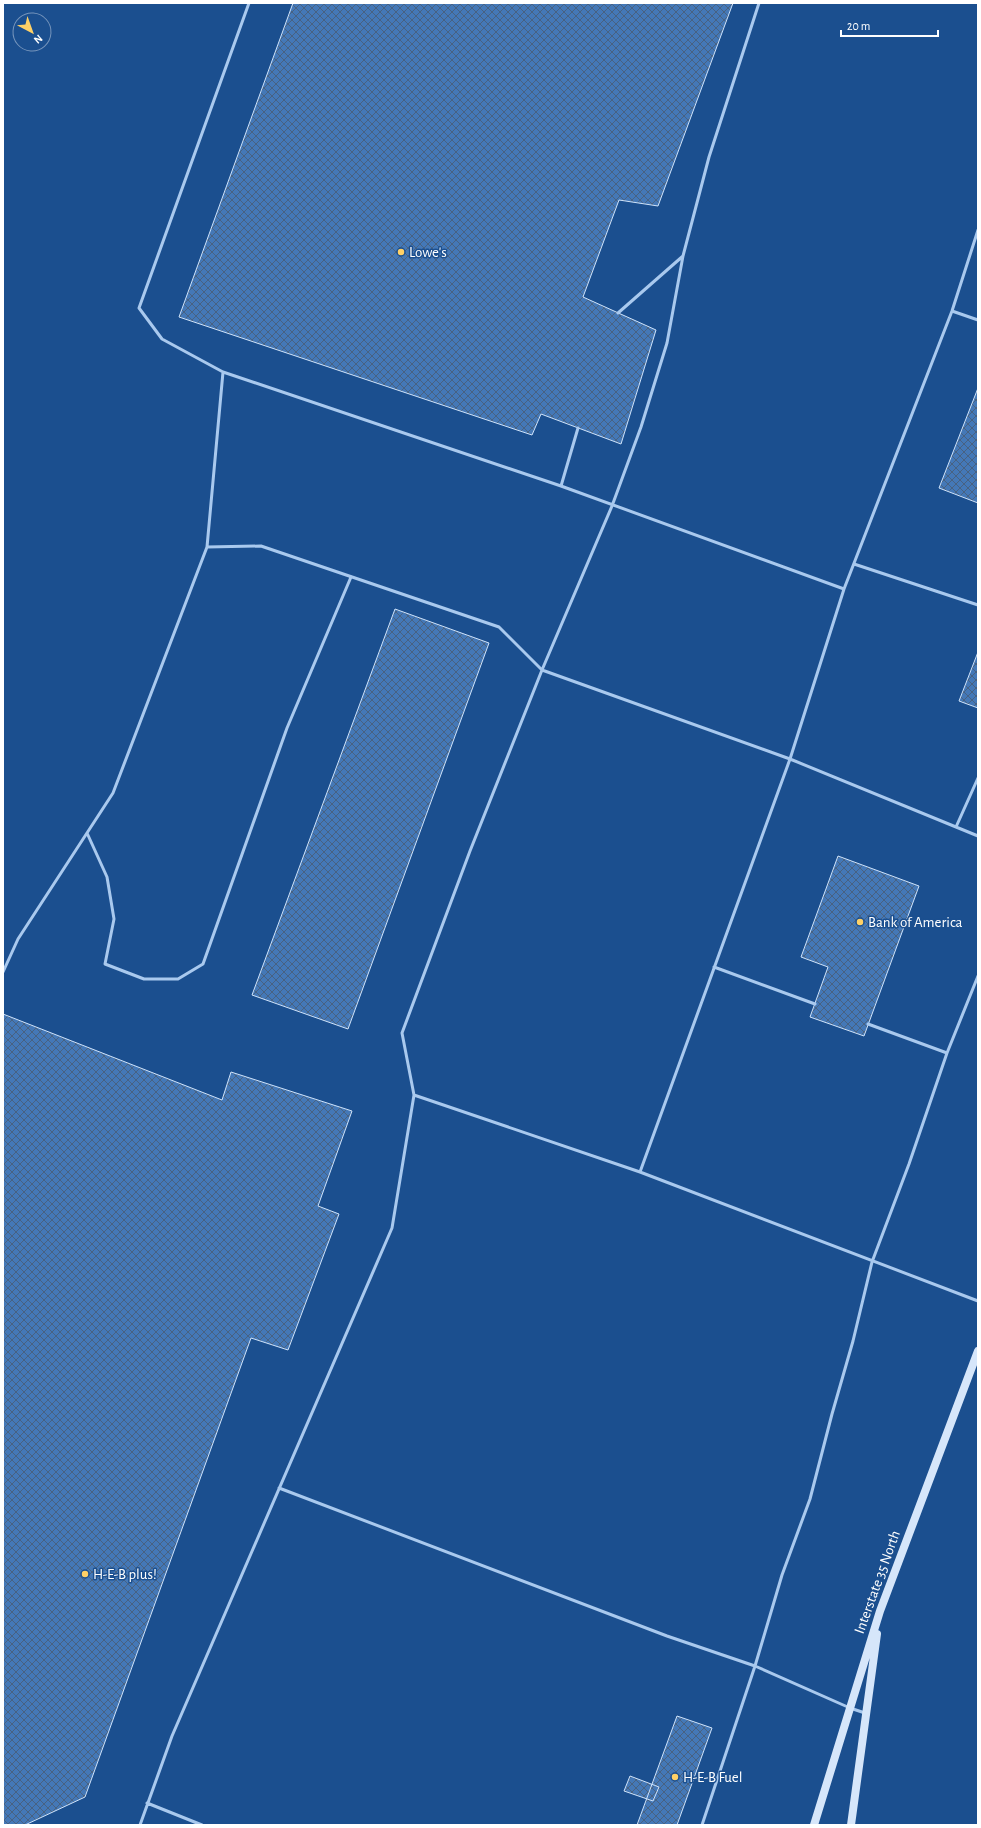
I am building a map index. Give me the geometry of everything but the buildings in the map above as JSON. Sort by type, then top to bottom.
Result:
[{"type":"main road","name":"Interstate 35 North","points":[[814,1825],[880,1611],[978,1351]]},
{"type":"main road","points":[[852,1825],[880,1611]]},
{"type":"lane","points":[[249,3],[139,308],[162,339],[223,372],[561,486],[612,506],[844,589]]},
{"type":"lane","points":[[140,1825],[172,1736],[392,1228],[414,1095],[402,1034],[470,851],[542,670],[612,506],[641,427],[667,343],[683,256],[709,157],[759,3]]},
{"type":"lane","points":[[640,1172],[790,759],[844,589],[952,311],[978,230]]},
{"type":"lane","points":[[618,313],[683,256]]},
{"type":"lane","points":[[952,311],[978,320]]},
{"type":"lane","points":[[3,972],[18,939],[112,793],[207,547],[223,372]]},
{"type":"lane","points":[[561,486],[578,428]]},
{"type":"lane","points":[[207,547],[261,546],[499,627],[542,670],[790,759],[978,836]]},
{"type":"lane","points":[[854,564],[978,605]]},
{"type":"lane","points":[[87,833],[107,877],[114,919],[105,964],[144,979],[178,979],[203,964],[287,728],[351,577]]},
{"type":"lane","points":[[956,826],[978,778]]},
{"type":"lane","points":[[714,967],[815,1004]]},
{"type":"lane","points":[[702,1825],[755,1666],[782,1575],[810,1499],[832,1414],[854,1341],[872,1262],[910,1164],[947,1053],[978,976]]},
{"type":"lane","points":[[868,1024],[947,1053]]},
{"type":"lane","points":[[414,1095],[640,1172],[872,1262],[978,1301]]},
{"type":"lane","points":[[279,1488],[659,1633],[755,1666],[850,1708],[867,1713]]},
{"type":"lane","points":[[147,1804],[202,1825]]},
{"type":"place","name":"Lowe's","points":[[401,252]]},
{"type":"place","name":"Bank of America","points":[[860,922]]},
{"type":"place","name":"H-E-B plus!","points":[[85,1574]]},
{"type":"place","name":"H-E-B Fuel","points":[[675,1777]]}]
